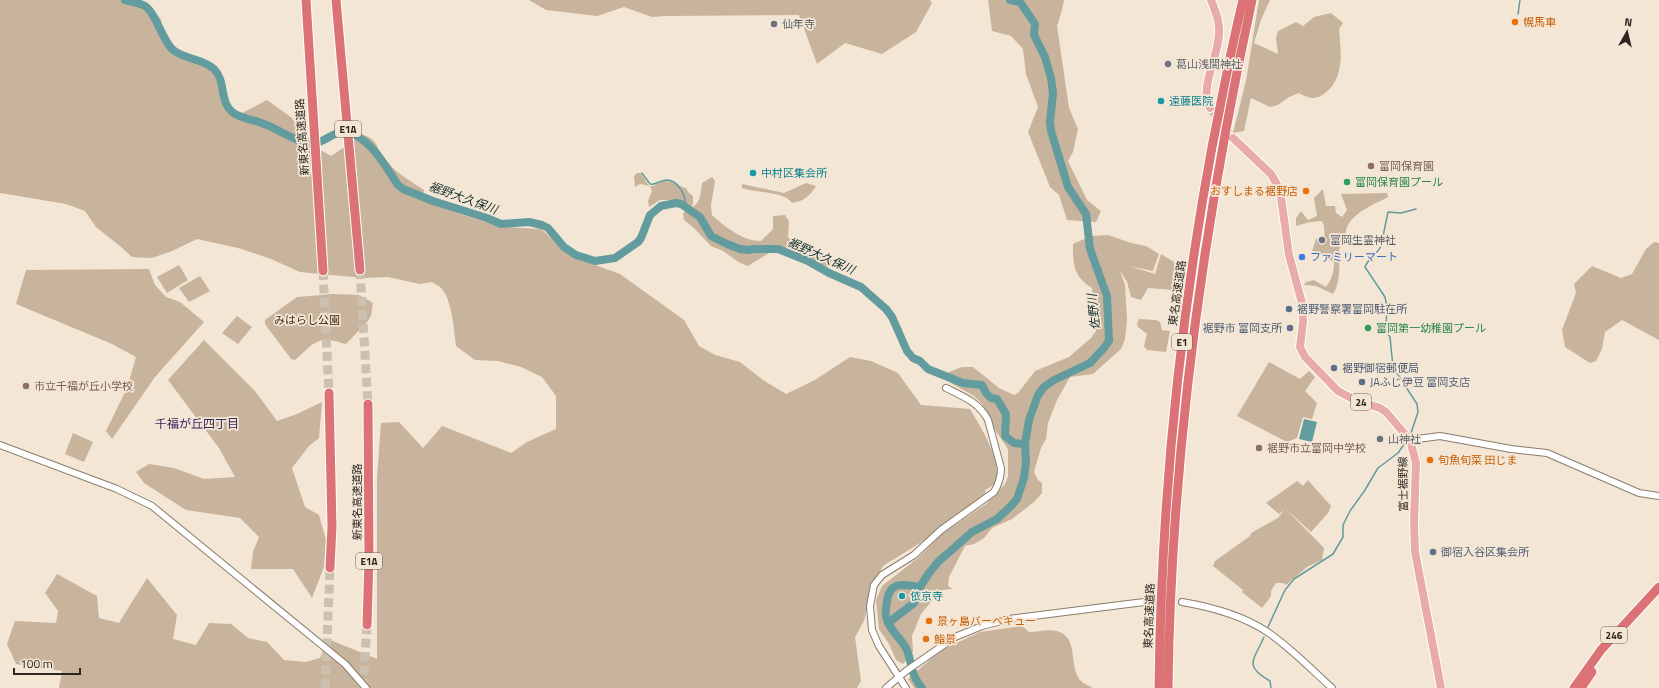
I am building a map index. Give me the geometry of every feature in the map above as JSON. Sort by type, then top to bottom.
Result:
[{"type":"highway","name":"新東名高速道路","points":[[306,0],[323,271]]},
{"type":"highway","name":"E1A","points":[[336,0],[360,270]]},
{"type":"highway","name":"東名高速道路","points":[[1159,688],[1160,603],[1164,531],[1179,365],[1201,212],[1224,83],[1243,0]]},
{"type":"highway","name":"東名高速道路","points":[[1168,688],[1176,514],[1189,366],[1198,295],[1217,176],[1252,0]]},
{"type":"highway","points":[[329,393],[332,526],[330,568]]},
{"type":"highway","name":"新東名高速道路","points":[[367,625],[370,497],[368,404]]},
{"type":"highway","name":"246","points":[[1574,688],[1600,650],[1659,587]]},
{"type":"highway","name":"246","points":[[1581,688],[1605,654],[1659,596]]},
{"type":"main road","points":[[1210,108],[1207,95],[1208,84],[1219,35],[1218,16],[1211,0]]},
{"type":"main road","name":"富士裾野線","points":[[1233,138],[1271,174],[1280,190],[1289,255],[1302,304],[1303,322],[1300,347],[1304,357],[1338,391],[1355,400],[1380,408],[1386,412],[1410,440],[1416,463],[1415,550],[1441,688]]},
{"type":"street","points":[[906,688],[900,676],[879,646],[872,630],[870,606],[874,585],[882,575],[914,555],[941,530],[994,492],[1000,480],[1001,468],[984,413],[972,401],[946,388]]},
{"type":"street","points":[[1410,440],[1440,436],[1511,449],[1547,453],[1639,493],[1659,496]]},
{"type":"street","points":[[0,445],[117,489],[152,506],[340,660],[366,688]]},
{"type":"street","points":[[886,688],[906,671],[955,638],[996,622],[1008,619],[1152,601]]},
{"type":"street","points":[[1182,602],[1222,611],[1256,625],[1290,649],[1332,688]]},
{"type":"green space","points":[[0,0],[141,0],[161,19],[163,39],[217,73],[225,107],[242,113],[267,100],[292,118],[305,141],[331,156],[355,140],[355,133],[364,135],[373,140],[383,157],[392,167],[405,178],[424,190],[423,199],[460,214],[503,227],[541,229],[567,252],[582,260],[620,274],[684,320],[699,346],[715,355],[740,362],[763,380],[786,394],[815,380],[850,357],[871,361],[898,373],[921,405],[970,409],[993,453],[996,463],[996,481],[992,486],[985,490],[986,492],[972,508],[941,530],[883,566],[874,582],[864,621],[855,637],[861,681],[857,688],[59,688],[62,671],[16,664],[7,644],[15,621],[56,623],[58,611],[45,593],[57,574],[97,596],[99,618],[119,623],[147,578],[177,615],[173,639],[196,645],[209,623],[231,624],[248,638],[267,642],[284,660],[306,662],[320,658],[328,639],[377,659],[377,478],[381,423],[399,422],[423,448],[442,426],[511,453],[527,442],[556,429],[556,396],[542,377],[521,367],[498,361],[475,360],[456,346],[452,316],[448,301],[441,288],[432,282],[420,284],[388,277],[363,278],[300,272],[271,259],[238,248],[197,239],[172,251],[152,258],[132,257],[96,227],[85,211],[66,204],[0,193]]},
{"type":"green space","points":[[529,0],[930,0],[932,3],[916,32],[882,54],[845,43],[817,64],[799,15],[652,17],[624,7],[597,16],[546,10]]},
{"type":"green space","points":[[988,0],[1064,0],[1057,26],[1069,108],[1078,129],[1073,152],[1068,161],[1087,200],[1101,211],[1096,222],[1067,220],[1059,195],[1050,187],[1028,132],[1038,107],[1026,74],[1023,49],[1011,36],[992,31]]},
{"type":"green space","points":[[1259,0],[1270,0],[1261,20],[1254,43],[1278,54],[1276,38],[1278,31],[1296,22],[1303,26],[1314,17],[1331,13],[1343,23],[1339,29],[1341,55],[1339,72],[1331,87],[1325,93],[1316,98],[1306,97],[1299,93],[1289,97],[1278,105],[1270,107],[1251,98],[1244,131],[1233,133],[1246,81]]},
{"type":"green space","points":[[637,173],[641,173],[649,186],[640,184],[635,187],[634,176]]},
{"type":"green space","points":[[712,177],[715,181],[711,205],[712,215],[723,224],[741,236],[748,239],[761,241],[773,229],[773,216],[785,215],[789,221],[788,238],[832,260],[828,267],[784,250],[769,253],[748,266],[740,263],[723,251],[711,246],[684,220],[683,213],[696,205],[702,183]]},
{"type":"green space","points":[[662,181],[673,182],[686,188],[693,196],[693,205],[690,208],[676,200],[660,200],[649,207],[648,201],[652,191],[650,186],[654,186]]},
{"type":"green space","points":[[806,183],[816,186],[806,198],[792,203],[783,196],[742,188],[742,184],[784,193]]},
{"type":"green space","points":[[1323,189],[1326,206],[1335,206],[1336,213],[1342,217],[1347,210],[1341,194],[1387,193],[1388,197],[1361,212],[1351,220],[1348,225],[1345,238],[1339,250],[1338,279],[1336,289],[1333,294],[1316,286],[1304,285],[1306,282],[1314,280],[1326,287],[1330,281],[1334,269],[1334,262],[1312,251],[1316,239],[1319,238],[1319,242],[1325,243],[1324,226],[1322,221],[1310,222],[1296,226],[1296,218],[1301,211],[1308,220],[1317,216],[1314,198]]},
{"type":"green space","points":[[1108,235],[1131,243],[1146,246],[1159,254],[1153,271],[1129,266],[1155,274],[1161,254],[1174,262],[1174,290],[1148,288],[1141,300],[1131,297],[1127,282],[1120,271],[1125,285],[1127,320],[1125,339],[1121,349],[1093,374],[1070,377],[1057,400],[1048,423],[1046,439],[1041,448],[1034,472],[1038,480],[1042,483],[1042,493],[1034,502],[1012,519],[992,528],[984,538],[974,544],[965,546],[949,577],[948,586],[953,589],[943,590],[921,614],[912,636],[913,652],[903,664],[896,660],[889,644],[879,629],[876,600],[882,586],[918,558],[942,534],[986,504],[1005,484],[1008,477],[1008,449],[995,430],[991,419],[981,403],[974,396],[949,382],[946,376],[949,372],[962,367],[973,367],[999,388],[1014,395],[1018,393],[1035,371],[1069,357],[1091,338],[1096,331],[1097,314],[1093,305],[1092,288],[1081,279],[1075,269],[1073,244],[1091,236]]},
{"type":"green space","points":[[1654,242],[1659,243],[1659,340],[1622,320],[1605,332],[1602,349],[1596,361],[1590,363],[1565,347],[1562,330],[1576,293],[1574,284],[1592,266],[1621,278],[1632,274],[1646,249]]},
{"type":"green space","points":[[179,265],[188,280],[167,293],[157,277]]},
{"type":"green space","points":[[149,269],[155,285],[166,297],[180,302],[204,322],[155,377],[112,439],[106,431],[127,388],[136,357],[112,344],[16,304],[26,270]]},
{"type":"green space","points":[[200,276],[210,291],[189,302],[179,288]]},
{"type":"green space","name":"みはらし公園","points":[[333,294],[359,295],[373,303],[371,316],[346,344],[336,341],[323,340],[313,344],[295,360],[291,359],[265,324],[265,320],[297,297]]},
{"type":"green space","points":[[237,316],[252,327],[238,344],[222,333]]},
{"type":"green space","points":[[1139,319],[1156,320],[1160,322],[1162,330],[1170,331],[1166,352],[1147,350],[1144,346],[1147,334],[1138,327],[1137,323]]},
{"type":"green space","points":[[204,340],[255,391],[277,421],[297,414],[322,402],[319,438],[309,446],[292,468],[305,507],[319,515],[326,540],[324,567],[312,598],[293,569],[251,569],[253,552],[259,537],[240,518],[186,510],[144,483],[136,472],[149,464],[174,468],[204,479],[235,477],[219,448],[168,380]]},
{"type":"green space","points":[[1269,362],[1300,379],[1309,371],[1315,377],[1305,391],[1317,403],[1312,419],[1303,417],[1297,438],[1287,442],[1237,416]]},
{"type":"green space","points":[[73,433],[93,442],[84,462],[65,454]]},
{"type":"green space","points":[[1308,480],[1331,506],[1328,513],[1311,532],[1285,508],[1324,548],[1322,560],[1307,567],[1286,585],[1283,583],[1276,583],[1271,591],[1271,596],[1262,608],[1242,592],[1243,590],[1213,566],[1215,561],[1250,536],[1251,533],[1278,518],[1284,510],[1279,514],[1266,503],[1297,481],[1303,486]]},
{"type":"green space","points":[[1022,626],[1029,632],[1053,630],[1066,636],[1072,648],[1075,670],[1078,676],[1082,682],[1093,688],[914,688],[908,679],[933,657],[946,648],[980,632]]},
{"type":"water","points":[[1304,419],[1317,422],[1312,442],[1299,439]]},
{"type":"waterway","name":"裾野大久保川","points":[[125,0],[143,5],[149,9],[169,46],[173,50],[205,63],[214,69],[218,74],[226,104],[235,114],[261,123],[295,139],[308,143],[322,141],[339,132],[352,134],[368,144],[382,161],[398,185],[403,189],[433,201],[501,224],[529,222],[542,225],[548,228],[564,247],[576,255],[595,261],[615,258],[638,242],[650,215],[661,206],[676,203],[681,204],[700,217],[711,236],[727,244],[740,249],[748,250],[778,249],[808,261],[829,273],[861,287],[886,309],[892,317],[907,351],[913,358],[920,361],[928,369],[963,383],[982,385],[986,393],[991,398],[997,399],[1006,414],[1005,436],[1014,443],[1025,444]]},
{"type":"waterway","name":"佐野川","points":[[888,623],[914,603],[920,587],[938,562],[972,532],[997,519],[1017,499],[1024,478],[1026,462],[1025,444],[1029,420],[1038,395],[1044,387],[1054,380],[1090,363],[1109,341],[1107,296],[1090,249],[1086,214],[1068,187],[1051,131],[1050,122],[1053,93],[1051,78],[1045,57],[1034,35],[1035,24],[1020,2],[1010,0]]},
{"type":"waterway","points":[[1518,14],[1520,0]]},
{"type":"waterway","points":[[642,173],[650,184],[667,180],[676,184],[682,192],[686,203],[686,208]]},
{"type":"waterway","points":[[1410,436],[1418,412],[1417,404],[1393,367],[1390,337],[1387,333],[1386,326],[1387,307],[1385,297],[1365,267],[1368,261],[1381,246],[1388,212],[1401,213],[1416,209]]},
{"type":"waterway","points":[[1268,627],[1285,590],[1294,579],[1333,554],[1343,537],[1343,525],[1350,511],[1378,468],[1398,453],[1407,440]]},
{"type":"waterway","name":"佐野川","points":[[920,587],[908,585],[898,585],[894,587],[891,590],[887,601],[886,614],[890,626],[906,648],[913,673],[922,688]]},
{"type":"waterway","points":[[1264,637],[1253,662],[1256,671],[1270,681],[1271,688]]},
{"type":"tunnel","points":[[1210,108],[1233,138]]},
{"type":"tunnel","points":[[360,270],[368,404]]},
{"type":"tunnel","points":[[323,271],[329,393]]},
{"type":"tunnel","points":[[325,688],[330,568]]},
{"type":"tunnel","points":[[1152,601],[1182,602]]},
{"type":"tunnel","points":[[363,688],[367,625]]},
{"type":"place","name":"幌馬車","points":[[1515,22]]},
{"type":"place","name":"仙年寺","points":[[774,24]]},
{"type":"place","name":"葛山浅間神社","points":[[1168,64]]},
{"type":"place","name":"遠藤医院","points":[[1161,101]]},
{"type":"place","name":"富岡保育園","points":[[1371,166]]},
{"type":"place","name":"中村区集会所","points":[[753,173]]},
{"type":"place","name":"富岡保育園プール","points":[[1347,182]]},
{"type":"place","name":"おすしまる裾野店","points":[[1306,191]]},
{"type":"place","name":"富岡生霊神社","points":[[1322,240]]},
{"type":"place","name":"ファミリーマート","points":[[1302,257]]},
{"type":"place","name":"裾野警察署富岡駐在所","points":[[1289,309]]},
{"type":"place","name":"裾野市 富岡支所","points":[[1290,328]]},
{"type":"place","name":"富岡第一幼稚園プール","points":[[1368,328]]},
{"type":"place","name":"裾野御宿郵便局","points":[[1334,368]]},
{"type":"place","name":"JAふじ伊豆 富岡支店","points":[[1362,382]]},
{"type":"place","name":"市立千福が丘小学校","points":[[26,386]]},
{"type":"place","name":"山神社","points":[[1380,439]]},
{"type":"place","name":"裾野市立富岡中学校","points":[[1259,448]]},
{"type":"place","name":"旬魚旬菜 田じま","points":[[1430,460]]},
{"type":"place","name":"御宿入谷区集会所","points":[[1433,552]]},
{"type":"place","name":"依京寺","points":[[902,596]]},
{"type":"place","name":"景ヶ島バーベキュー","points":[[929,621]]},
{"type":"place","name":"鮨景","points":[[926,639]]},
{"type":"district","name":"千福が丘四丁目","points":[[197,424]]}]
